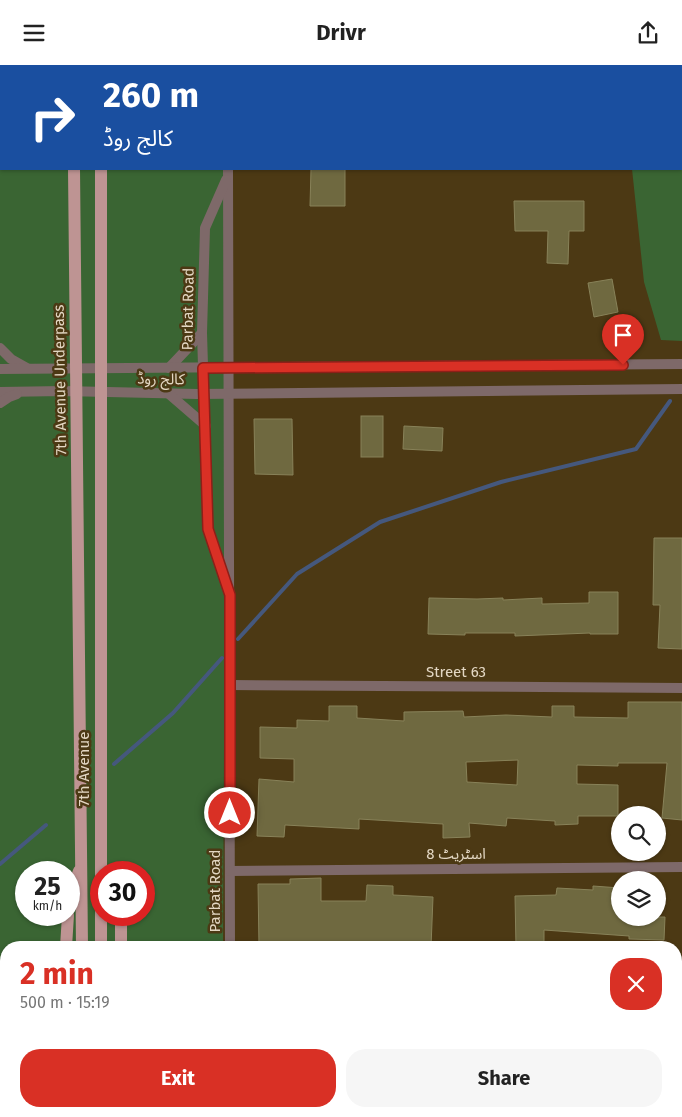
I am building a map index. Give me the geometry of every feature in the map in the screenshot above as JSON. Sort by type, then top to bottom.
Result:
[{"type":"main road","name":"7th Avenue Underpass","points":[[74,170],[79,591]]},
{"type":"main road","name":"7th Avenue","points":[[101,170],[103,861]]},
{"type":"main road","name":"7th Avenue","points":[[79,591],[82,941]]},
{"type":"main road","points":[[80,868],[82,862]]},
{"type":"main road","points":[[66,941],[67,926]]},
{"type":"main road","name":"7th Avenue","points":[[101,941],[102,926]]},
{"type":"main road","points":[[121,926],[121,941]]},
{"type":"street","name":"Parbat Road","points":[[228,171],[205,228],[202,333],[208,529],[230,595]]},
{"type":"street","name":"Parbat Road","points":[[228,171],[230,941]]},
{"type":"street","points":[[169,368],[202,333]]},
{"type":"street","points":[[0,348],[11,359],[29,369]]},
{"type":"street","name":"کالج روڈ","points":[[0,369],[682,364]]},
{"type":"street","name":"کالج روڈ","points":[[0,392],[63,391],[230,394],[682,389]]},
{"type":"street","points":[[0,403],[9,397],[25,392]]},
{"type":"street","points":[[169,394],[206,426]]},
{"type":"street","name":"Street 63","points":[[230,685],[682,688]]},
{"type":"street","name":"اسٹریٹ 8","points":[[230,871],[682,867]]},
{"type":"green space","points":[[0,170],[227,170],[223,941],[0,941]]},
{"type":"green space","points":[[632,170],[682,170],[682,341],[661,340],[644,282]]},
{"type":"building","points":[[311,170],[345,170],[345,206],[310,206]]},
{"type":"building","points":[[514,201],[584,201],[584,231],[569,231],[568,264],[547,263],[548,231],[515,231]]},
{"type":"building","points":[[612,279],[618,312],[594,317],[588,283]]},
{"type":"building","points":[[361,416],[383,416],[383,457],[361,457]]},
{"type":"building","points":[[254,419],[292,419],[293,475],[255,474]]},
{"type":"building","points":[[404,426],[443,428],[442,451],[403,449]]},
{"type":"building","points":[[654,538],[682,538],[682,649],[658,648],[660,605],[653,605]]},
{"type":"building","points":[[589,592],[618,592],[618,634],[590,633],[515,636],[515,633],[428,634],[429,598],[503,598],[503,600],[542,598],[542,604],[589,603]]},
{"type":"building","points":[[628,702],[682,702],[682,820],[666,818],[666,806],[663,806],[667,763],[618,763],[618,766],[577,765],[577,784],[618,785],[618,806],[611,806],[611,816],[578,816],[578,824],[555,825],[555,821],[507,818],[506,826],[469,823],[470,837],[443,838],[443,824],[359,819],[359,829],[285,825],[284,837],[257,836],[259,779],[294,782],[294,759],[260,758],[260,727],[297,728],[297,720],[329,721],[329,706],[357,706],[357,718],[404,721],[404,712],[463,711],[464,717],[506,715],[552,717],[552,706],[574,706],[574,717],[628,718]],"holes":[[[518,760],[517,785],[467,782],[466,762]]]},
{"type":"building","points":[[321,878],[321,901],[366,901],[367,885],[393,886],[393,895],[433,897],[431,941],[259,941],[258,884],[290,884],[290,879]]},
{"type":"building","points":[[593,886],[611,887],[611,926],[665,926],[664,940],[629,939],[629,936],[544,930],[544,941],[516,941],[515,896],[556,895],[557,888],[593,890]]},
{"type":"waterway","points":[[238,639],[297,574],[380,522],[501,482],[636,449],[670,401]]},
{"type":"waterway","points":[[114,764],[173,713],[222,658]]},
{"type":"waterway","points":[[0,864],[46,825]]},
{"type":"route","points":[[230,813],[230,595],[208,529],[203,368],[623,365]]}]
